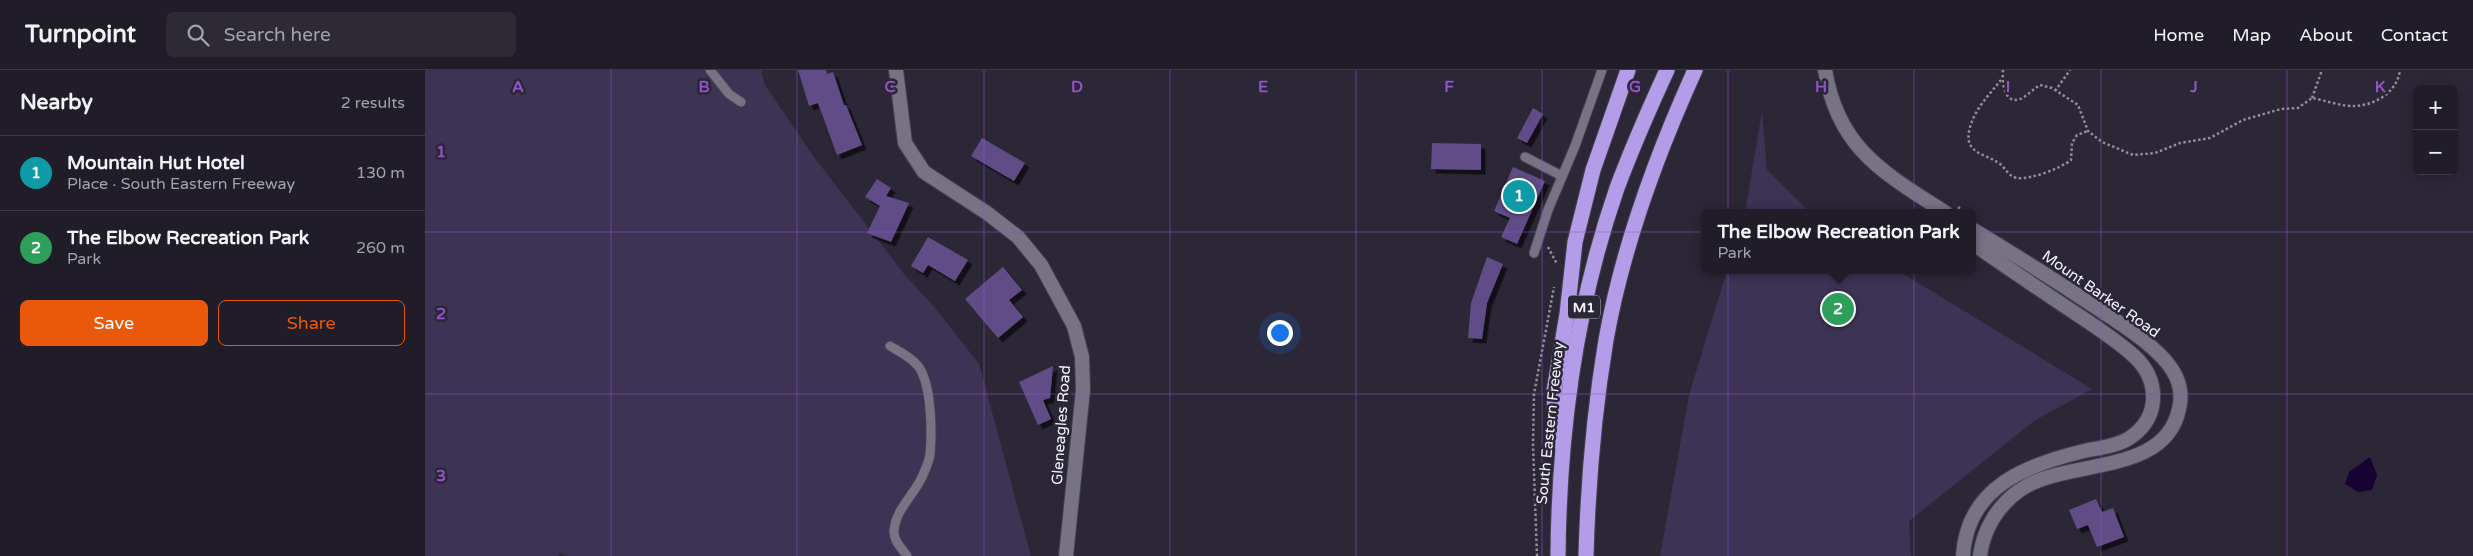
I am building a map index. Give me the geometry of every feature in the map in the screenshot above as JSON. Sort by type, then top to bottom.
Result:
[{"type":"highway","points":[[1558,490],[1554,391],[1567,314],[1575,242],[1593,170],[1628,70]]},
{"type":"highway","name":"South Eastern Freeway","points":[[1558,556],[1558,490],[1577,338],[1595,263],[1617,189],[1667,70]]},
{"type":"highway","name":"M1","points":[[1586,556],[1588,492],[1595,416],[1606,338],[1624,266],[1647,191],[1673,118],[1695,70]]},
{"type":"main road","name":"Gleneagles Road","points":[[896,70],[905,143],[924,172],[987,213],[1018,237],[1041,264],[1074,326],[1082,357],[1083,390],[1066,556]]},
{"type":"main road","points":[[1816,70],[1823,100],[1830,118],[1848,150],[1865,168],[1922,209]]},
{"type":"main road","points":[[1825,70],[1834,106],[1856,146],[1871,162],[1949,208]]},
{"type":"main road","name":"Mount Barker Road","points":[[1976,232],[2068,289],[2163,358],[2178,378],[2182,398],[2177,423],[2161,442],[2123,460],[2046,478],[2020,489],[2004,503],[1994,517],[1981,543],[1980,556]]},
{"type":"main road","name":"Mount Barker Road","points":[[1963,556],[1967,531],[1979,508],[2008,478],[2031,467],[2131,438],[2149,419],[2155,398],[2151,381],[2135,357],[1976,246]]},
{"type":"lane","points":[[711,70],[729,94],[741,102]]},
{"type":"lane","points":[[1534,253],[1548,210],[1602,70]]},
{"type":"lane","points":[[1525,157],[1562,176]]},
{"type":"lane","points":[[891,346],[907,355],[918,366],[926,380],[928,395],[930,457],[921,479],[899,510],[893,531],[896,542],[907,556]]},
{"type":"lane","points":[[1979,508],[1994,517]]},
{"type":"path","points":[[2003,70],[2002,79],[2006,94],[2020,99],[2040,86],[2055,91],[2078,106],[2088,131],[2103,142],[2133,155],[2155,153],[2180,143],[2210,138],[2243,120],[2281,109],[2298,108],[2312,98],[2322,70]]},
{"type":"path","points":[[2055,91],[2071,70]]},
{"type":"path","points":[[2312,98],[2353,106],[2374,103],[2388,93],[2398,80],[2400,70]]},
{"type":"path","points":[[2002,79],[1980,107],[1968,132],[1972,147],[1979,155],[1998,162],[2013,176],[2019,178],[2035,177],[2065,165],[2071,160],[2072,144],[2077,135],[2088,131]]},
{"type":"shaded area","points":[[425,70],[761,70],[765,85],[814,157],[904,274],[935,308],[979,364],[1031,556],[567,556],[559,553],[558,556],[425,556]]},
{"type":"shaded area","points":[[1762,111],[1767,170],[1807,209],[1746,209]]},
{"type":"shaded area","points":[[1726,274],[1904,274],[2092,389],[2034,421],[1909,521],[1911,556],[1660,556],[1689,395]]},
{"type":"shaded area","points":[[2370,457],[2377,475],[2372,490],[2358,492],[2345,484],[2349,472]]},
{"type":"building","points":[[798,70],[826,70],[827,74],[833,72],[844,105],[846,105],[862,145],[837,155],[818,103],[809,106]]},
{"type":"building","points":[[1533,108],[1543,114],[1527,143],[1517,138]]},
{"type":"building","points":[[982,138],[1025,163],[1014,181],[971,156]]},
{"type":"building","points":[[1432,143],[1481,144],[1481,170],[1431,169]]},
{"type":"building","points":[[1513,167],[1545,181],[1517,244],[1501,237],[1510,218],[1494,211]]},
{"type":"building","points":[[877,179],[891,188],[886,196],[909,203],[891,242],[867,233],[880,206],[865,197]]},
{"type":"building","points":[[928,237],[968,260],[955,281],[928,265],[923,273],[911,266]]},
{"type":"building","points":[[1487,257],[1503,264],[1487,303],[1482,339],[1468,338],[1471,303]]},
{"type":"building","points":[[1003,267],[1022,290],[1009,300],[1023,317],[998,338],[965,299]]},
{"type":"building","points":[[1053,366],[1050,398],[1043,400],[1051,419],[1038,425],[1019,382]]},
{"type":"building","points":[[2096,499],[2102,512],[2113,508],[2124,537],[2097,547],[2088,525],[2077,529],[2069,510]]},
{"type":"place","name":"Mountain Hut Hotel","points":[[1519,196]]},
{"type":"place","name":"The Elbow Recreation Park","points":[[1838,309]]}]
